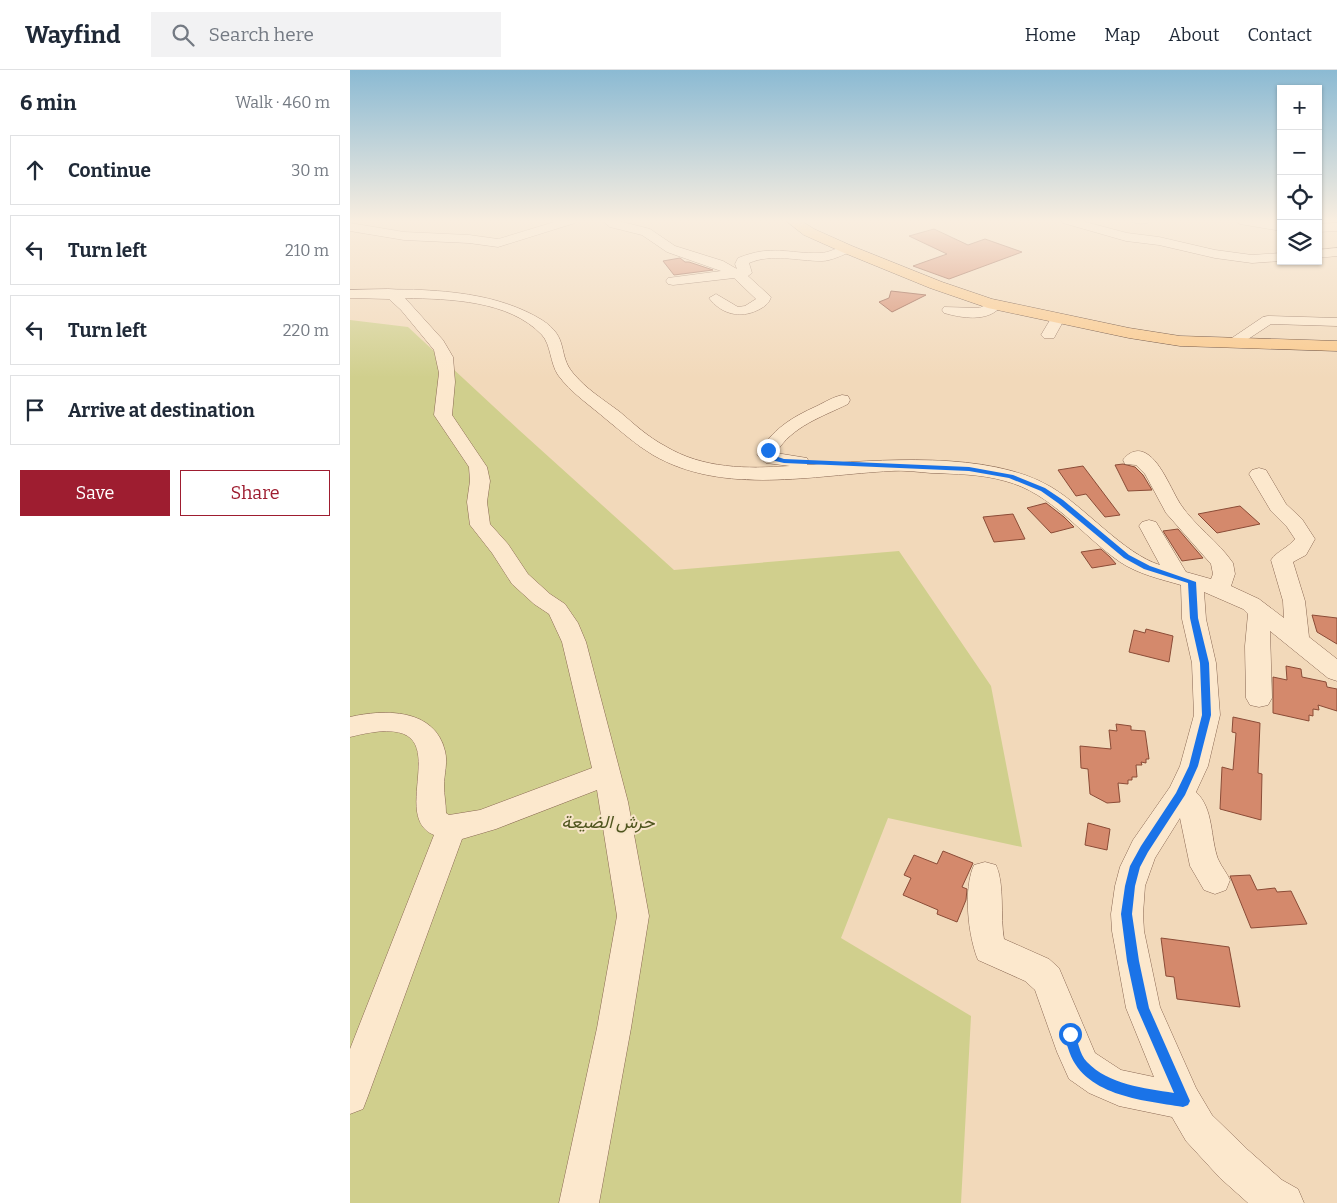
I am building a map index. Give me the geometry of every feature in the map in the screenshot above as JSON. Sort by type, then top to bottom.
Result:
[{"type":"main road","points":[[906,273],[958,294],[995,305],[1150,337],[1201,343],[1337,346]]},
{"type":"street","points":[[673,281],[741,273]]},
{"type":"street","points":[[716,298],[731,311],[742,311],[763,302],[764,297],[736,274]]},
{"type":"street","points":[[388,293],[398,298],[409,308],[436,342],[447,362],[447,396],[443,415],[478,467],[480,481],[477,502],[480,525],[500,549],[520,579],[542,599],[557,609],[566,623],[576,649],[614,802],[633,916],[614,1028],[579,1203]]},
{"type":"street","points":[[350,294],[428,295],[485,303],[515,312],[534,321],[556,341],[562,369],[570,378],[634,433],[667,455],[700,467],[742,474],[874,465]]},
{"type":"street","points":[[949,310],[979,313],[989,310],[995,305]]},
{"type":"street","points":[[1049,335],[1058,318]]},
{"type":"street","points":[[1231,344],[1268,320],[1337,322]]},
{"type":"street","points":[[842,400],[794,422],[770,444],[766,455],[773,459],[784,461],[969,469],[1011,476],[1043,490],[1061,502],[1127,556],[1147,568],[1197,582],[1260,610],[1337,672]]},
{"type":"street","points":[[1132,460],[1138,456],[1152,472],[1173,509],[1222,563],[1224,574],[1197,582]]},
{"type":"street","points":[[1259,474],[1278,507],[1295,523],[1305,539],[1298,550],[1282,560],[1294,601],[1297,640]]},
{"type":"street","points":[[1150,526],[1166,559],[1197,582]]},
{"type":"street","points":[[1197,582],[1194,618],[1204,663],[1207,715],[1194,766],[1180,795],[1135,866],[1130,886],[1127,914],[1133,961],[1143,1008],[1183,1101],[1199,1128],[1234,1164],[1268,1194],[1284,1203]]},
{"type":"street","points":[[1259,698],[1257,646],[1260,610]]},
{"type":"street","points":[[350,727],[386,722],[406,723],[420,730],[428,739],[434,766],[430,784],[432,816],[439,824],[452,827],[468,826],[486,820],[607,774]]},
{"type":"street","points":[[1180,795],[1193,807],[1205,866],[1215,880]]},
{"type":"street","points":[[350,1096],[452,827]]},
{"type":"street","points":[[986,875],[985,922],[990,949],[1037,970],[1047,979],[1082,1066],[1102,1080],[1119,1088],[1183,1101]]},
{"type":"green space","name":"حرش الضيعة","points":[[350,320],[408,327],[674,570],[899,551],[991,686],[1022,847],[888,818],[841,938],[971,1016],[961,1203],[350,1203]]},
{"type":"building","points":[[672,273],[691,273],[674,275]]},
{"type":"building","points":[[932,273],[966,273],[949,279]]},
{"type":"building","points":[[891,291],[926,295],[892,312],[879,302],[889,298]]},
{"type":"building","points":[[1123,464],[1135,467],[1143,475],[1152,490],[1128,491],[1115,465]]},
{"type":"building","points":[[1083,466],[1120,515],[1105,517],[1086,494],[1076,496],[1058,470]]},
{"type":"building","points":[[1046,503],[1074,527],[1051,533],[1027,508]]},
{"type":"building","points":[[1240,506],[1260,524],[1217,533],[1198,514]]},
{"type":"building","points":[[1013,514],[1025,539],[994,542],[983,517]]},
{"type":"building","points":[[1178,529],[1203,558],[1182,561],[1163,531]]},
{"type":"building","points":[[1101,549],[1116,564],[1092,568],[1081,552]]},
{"type":"building","points":[[1312,615],[1337,618],[1337,644],[1317,632]]},
{"type":"building","points":[[1146,629],[1173,636],[1169,662],[1129,652],[1134,630],[1145,633]]},
{"type":"building","points":[[1286,666],[1301,669],[1302,677],[1326,682],[1327,687],[1337,689],[1337,711],[1318,705],[1319,710],[1313,709],[1313,716],[1309,715],[1309,721],[1273,713],[1273,677],[1287,680]]},
{"type":"building","points":[[1233,717],[1260,723],[1258,773],[1262,774],[1261,820],[1220,809],[1222,767],[1233,770],[1236,733],[1232,732]]},
{"type":"building","points":[[1116,724],[1131,726],[1131,730],[1145,731],[1149,759],[1146,759],[1146,763],[1141,762],[1142,765],[1136,765],[1137,777],[1132,777],[1132,780],[1128,780],[1128,784],[1118,783],[1120,802],[1107,803],[1090,794],[1088,769],[1081,768],[1080,746],[1111,749],[1109,730],[1117,731]]},
{"type":"building","points":[[1088,823],[1110,829],[1107,850],[1085,845]]},
{"type":"building","points":[[943,851],[973,863],[962,887],[967,889],[966,900],[957,922],[937,914],[938,910],[903,895],[911,878],[904,875],[914,855],[937,864]]},
{"type":"building","points":[[1250,875],[1257,890],[1275,888],[1277,892],[1291,891],[1307,924],[1251,928],[1230,876]]},
{"type":"building","points":[[1161,938],[1229,947],[1240,1007],[1177,999],[1174,977],[1166,976]]},
{"type":"route","points":[[768,450],[766,455],[773,459],[784,461],[969,469],[1011,476],[1028,482],[1061,502],[1127,556],[1147,568],[1192,582],[1194,618],[1204,663],[1207,715],[1194,766],[1180,795],[1135,866],[1130,886],[1127,914],[1133,961],[1143,1008],[1183,1101],[1136,1093],[1102,1080],[1082,1066],[1075,1052],[1070,1034]]}]
